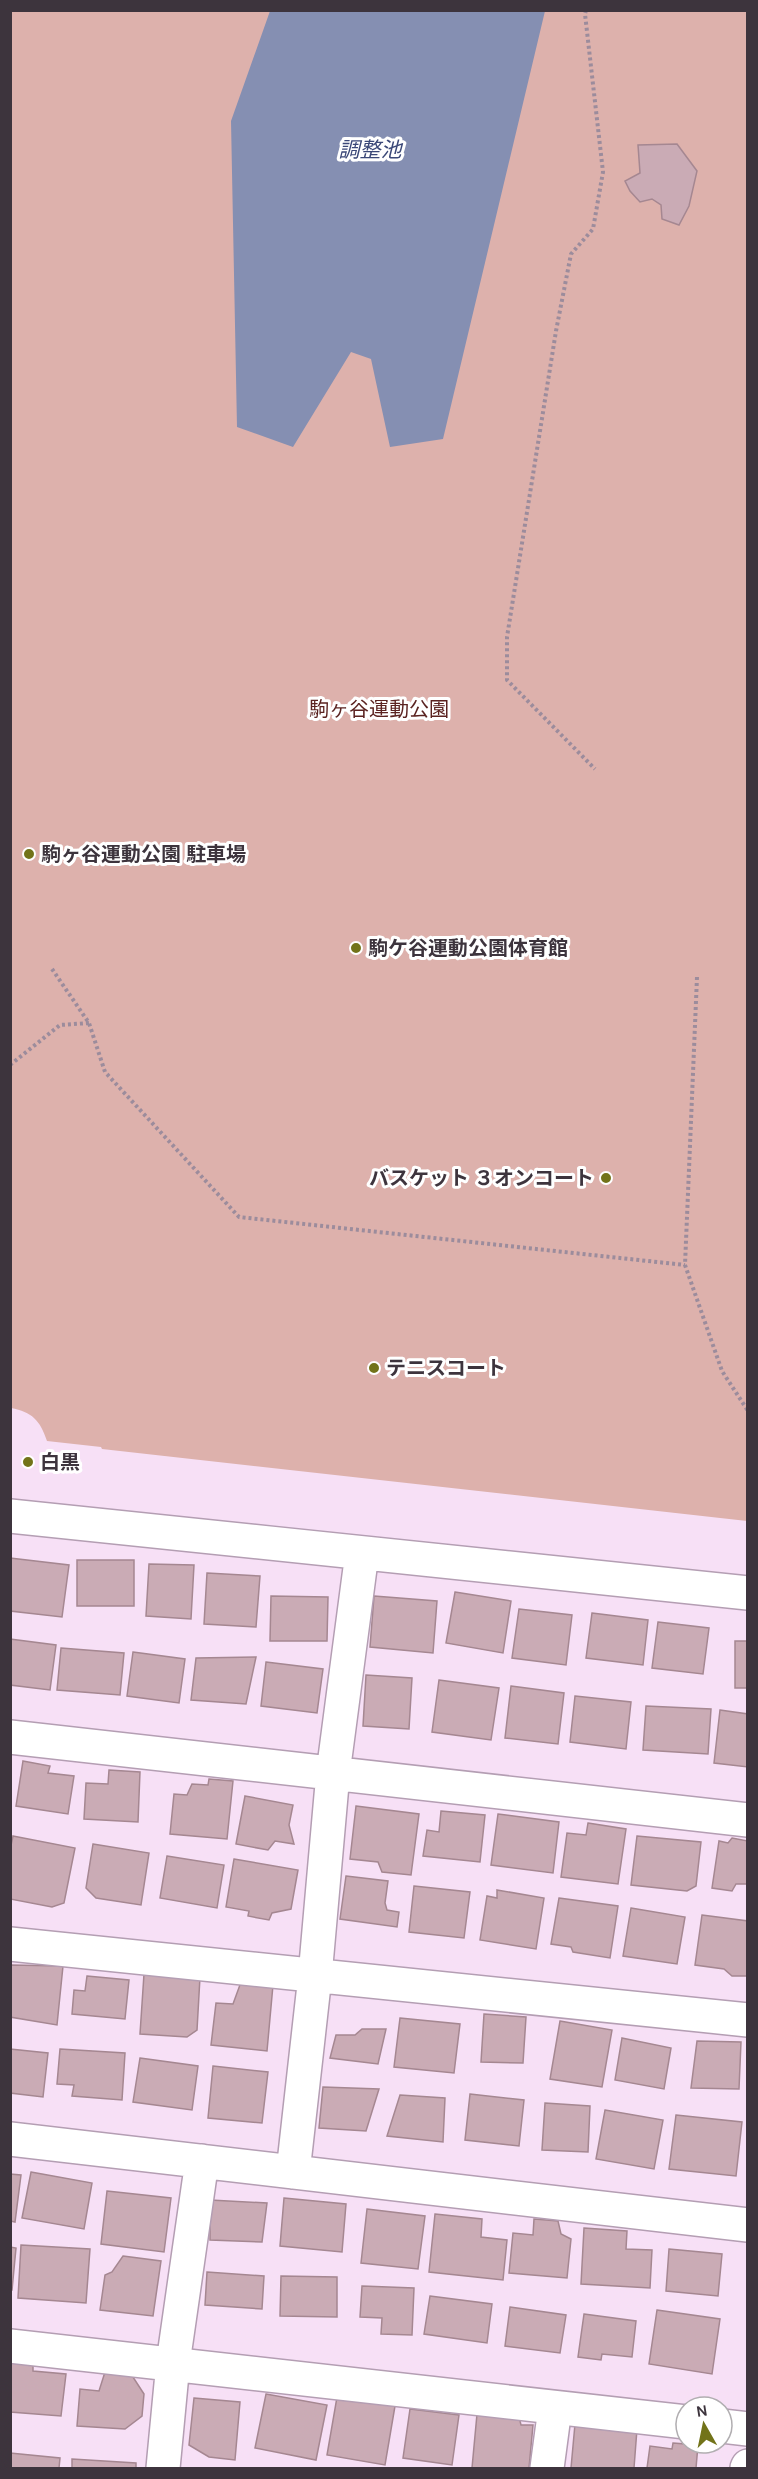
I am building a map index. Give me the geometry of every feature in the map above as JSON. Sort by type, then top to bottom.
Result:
[{"type":"street","points":[[10,1516],[747,1593]]},
{"type":"street","points":[[293,2172],[315,1976],[333,1773],[362,1553]]},
{"type":"street","points":[[10,1737],[747,1820]]},
{"type":"street","points":[[10,1944],[747,2020]]},
{"type":"street","points":[[10,2139],[747,2225]]},
{"type":"street","points":[[163,2469],[173,2363],[202,2161]]},
{"type":"street","points":[[10,2346],[674,2421]]},
{"type":"street","points":[[547,2469],[555,2408]]},
{"type":"path","points":[[586,10],[603,172],[592,229],[572,254],[556,331],[507,638],[507,680],[595,768]]},
{"type":"path","points":[[52,969],[89,1023],[105,1072],[240,1217],[685,1265]]},
{"type":"path","points":[[697,977],[685,1265],[722,1371],[747,1411]]},
{"type":"path","points":[[10,1065],[60,1025],[89,1023]]},
{"type":"green space","name":"駒ヶ谷運動公園","points":[[10,11],[747,11],[747,1521],[47,1441],[34,1418],[11,1408]]},
{"type":"water","name":"調整池","points":[[270,11],[545,11],[443,439],[390,447],[371,359],[351,352],[293,447],[237,427],[231,121]]},
{"type":"building","points":[[677,144],[697,171],[689,206],[679,225],[662,219],[661,205],[652,199],[640,202],[625,181],[640,173],[638,145]]},
{"type":"building","points":[[10,1558],[69,1565],[62,1617],[10,1611]]},
{"type":"building","points":[[77,1560],[134,1560],[134,1606],[77,1606]]},
{"type":"building","points":[[149,1564],[194,1565],[191,1619],[146,1616]]},
{"type":"building","points":[[207,1573],[260,1576],[256,1627],[204,1624]]},
{"type":"building","points":[[455,1592],[511,1601],[503,1653],[446,1643]]},
{"type":"building","points":[[271,1596],[328,1597],[327,1641],[270,1641]]},
{"type":"building","points":[[374,1596],[437,1601],[433,1653],[370,1647]]},
{"type":"building","points":[[519,1609],[572,1615],[566,1665],[512,1658]]},
{"type":"building","points":[[592,1613],[648,1620],[643,1665],[586,1658]]},
{"type":"building","points":[[658,1622],[709,1628],[703,1674],[652,1668]]},
{"type":"building","points":[[10,1639],[56,1645],[50,1690],[10,1685]]},
{"type":"building","points":[[735,1641],[748,1641],[748,1688],[735,1688]]},
{"type":"building","points":[[61,1648],[124,1653],[120,1695],[57,1690]]},
{"type":"building","points":[[133,1652],[185,1659],[179,1703],[127,1696]]},
{"type":"building","points":[[256,1657],[246,1704],[191,1700],[196,1658]]},
{"type":"building","points":[[266,1662],[323,1669],[317,1713],[261,1706]]},
{"type":"building","points":[[366,1675],[412,1678],[409,1729],[363,1726]]},
{"type":"building","points":[[439,1680],[499,1688],[491,1740],[432,1732]]},
{"type":"building","points":[[511,1686],[564,1693],[558,1744],[505,1738]]},
{"type":"building","points":[[575,1696],[631,1702],[626,1749],[570,1742]]},
{"type":"building","points":[[646,1706],[711,1709],[708,1754],[643,1750]]},
{"type":"building","points":[[720,1710],[748,1714],[748,1767],[714,1763]]},
{"type":"building","points":[[23,1761],[50,1766],[48,1773],[74,1776],[68,1814],[16,1806]]},
{"type":"building","points":[[109,1770],[140,1772],[138,1822],[84,1819],[86,1783],[108,1784]]},
{"type":"building","points":[[209,1779],[233,1781],[227,1839],[170,1834],[174,1794],[187,1795],[192,1784],[208,1785]]},
{"type":"building","points":[[245,1796],[293,1805],[289,1825],[294,1844],[275,1841],[268,1850],[236,1844]]},
{"type":"building","points":[[356,1806],[419,1814],[411,1875],[382,1872],[378,1862],[350,1859]]},
{"type":"building","points":[[441,1811],[485,1815],[480,1862],[423,1856],[427,1830],[439,1832]]},
{"type":"building","points":[[498,1814],[559,1822],[553,1873],[491,1865]]},
{"type":"building","points":[[588,1823],[626,1829],[618,1884],[561,1877],[567,1833],[586,1835]]},
{"type":"building","points":[[13,1836],[75,1848],[64,1903],[52,1907],[10,1899],[10,1850]]},
{"type":"building","points":[[637,1836],[701,1842],[696,1886],[687,1891],[631,1885]]},
{"type":"building","points":[[732,1838],[748,1841],[748,1884],[736,1884],[732,1891],[712,1888],[719,1841],[728,1843]]},
{"type":"building","points":[[93,1844],[149,1853],[141,1905],[96,1898],[86,1888]]},
{"type":"building","points":[[167,1856],[224,1865],[217,1908],[160,1898]]},
{"type":"building","points":[[234,1859],[298,1870],[291,1909],[272,1913],[269,1920],[248,1916],[249,1911],[226,1907]]},
{"type":"building","points":[[346,1876],[388,1881],[385,1903],[387,1910],[399,1912],[397,1927],[340,1919]]},
{"type":"building","points":[[414,1886],[470,1892],[464,1938],[409,1932]]},
{"type":"building","points":[[497,1890],[544,1898],[536,1949],[480,1940],[487,1896],[497,1898]]},
{"type":"building","points":[[559,1898],[618,1906],[610,1958],[573,1952],[571,1947],[551,1944]]},
{"type":"building","points":[[631,1908],[685,1917],[677,1964],[623,1956]]},
{"type":"building","points":[[702,1915],[748,1921],[748,1976],[732,1976],[724,1969],[695,1965]]},
{"type":"building","points":[[10,1965],[63,1966],[57,2025],[10,2017]]},
{"type":"building","points":[[144,1974],[200,1977],[197,2030],[187,2037],[140,2034]]},
{"type":"building","points":[[87,1976],[129,1980],[125,2019],[72,2014],[74,1990],[85,1991]]},
{"type":"building","points":[[241,1982],[273,1985],[267,2051],[211,2045],[216,2003],[233,2004]]},
{"type":"building","points":[[484,2014],[526,2017],[523,2063],[481,2062]]},
{"type":"building","points":[[400,2018],[460,2024],[454,2073],[394,2067]]},
{"type":"building","points":[[560,2021],[612,2030],[602,2087],[550,2079]]},
{"type":"building","points":[[362,2029],[386,2029],[378,2064],[330,2058],[336,2035],[355,2035]]},
{"type":"building","points":[[622,2038],[671,2048],[664,2089],[615,2080]]},
{"type":"building","points":[[697,2041],[741,2042],[739,2089],[691,2088]]},
{"type":"building","points":[[10,2049],[48,2053],[43,2097],[10,2093]]},
{"type":"building","points":[[60,2049],[125,2053],[122,2100],[72,2096],[74,2085],[57,2084]]},
{"type":"building","points":[[140,2058],[198,2066],[192,2110],[133,2102]]},
{"type":"building","points":[[213,2066],[268,2072],[262,2123],[208,2118]]},
{"type":"building","points":[[323,2087],[379,2089],[366,2131],[319,2128]]},
{"type":"building","points":[[470,2094],[524,2100],[519,2146],[465,2140]]},
{"type":"building","points":[[400,2095],[445,2098],[443,2142],[387,2136]]},
{"type":"building","points":[[545,2103],[590,2106],[588,2152],[542,2150]]},
{"type":"building","points":[[605,2110],[663,2120],[654,2169],[596,2159]]},
{"type":"building","points":[[676,2115],[742,2122],[736,2176],[669,2169]]},
{"type":"building","points":[[31,2172],[92,2183],[84,2229],[22,2218]]},
{"type":"building","points":[[10,2174],[21,2175],[15,2222],[10,2221]]},
{"type":"building","points":[[107,2191],[171,2198],[164,2252],[101,2244]]},
{"type":"building","points":[[284,2198],[346,2204],[342,2252],[280,2246]]},
{"type":"building","points":[[210,2200],[267,2203],[262,2242],[210,2240]]},
{"type":"building","points":[[367,2209],[425,2216],[418,2269],[361,2263]]},
{"type":"building","points":[[435,2214],[482,2219],[481,2237],[507,2240],[503,2280],[429,2272]]},
{"type":"building","points":[[534,2219],[558,2221],[561,2234],[571,2239],[567,2278],[509,2273],[513,2233],[533,2235]]},
{"type":"building","points":[[584,2228],[627,2231],[626,2249],[652,2250],[650,2288],[581,2284]]},
{"type":"building","points":[[21,2245],[90,2249],[86,2303],[18,2298]]},
{"type":"building","points":[[10,2247],[16,2248],[12,2290],[10,2290]]},
{"type":"building","points":[[669,2249],[722,2254],[718,2296],[666,2291]]},
{"type":"building","points":[[123,2256],[161,2261],[153,2316],[100,2310],[105,2275],[112,2272]]},
{"type":"building","points":[[207,2272],[264,2276],[262,2309],[205,2305]]},
{"type":"building","points":[[281,2276],[337,2277],[337,2317],[280,2316]]},
{"type":"building","points":[[362,2286],[414,2288],[412,2335],[381,2334],[382,2318],[360,2317]]},
{"type":"building","points":[[430,2296],[492,2304],[487,2343],[424,2334]]},
{"type":"building","points":[[510,2307],[566,2315],[560,2353],[505,2346]]},
{"type":"building","points":[[657,2310],[720,2319],[712,2374],[649,2364]]},
{"type":"building","points":[[584,2314],[636,2321],[632,2357],[602,2354],[601,2360],[578,2357]]},
{"type":"building","points":[[10,2359],[33,2361],[33,2371],[66,2374],[61,2416],[10,2412]]},
{"type":"building","points":[[105,2372],[131,2374],[144,2394],[142,2416],[125,2429],[77,2426],[80,2389],[99,2391]]},
{"type":"building","points":[[266,2394],[327,2405],[316,2460],[255,2448]]},
{"type":"building","points":[[337,2397],[395,2406],[385,2465],[327,2455]]},
{"type":"building","points":[[194,2398],[240,2402],[235,2460],[209,2457],[189,2445]]},
{"type":"building","points":[[410,2409],[459,2415],[452,2465],[403,2458]]},
{"type":"building","points":[[477,2414],[519,2417],[521,2425],[533,2425],[529,2468],[472,2468]]},
{"type":"building","points":[[575,2424],[637,2429],[634,2468],[571,2468]]},
{"type":"building","points":[[674,2443],[674,2455],[697,2455],[696,2468],[647,2468],[650,2446],[672,2449]]},
{"type":"building","points":[[10,2453],[60,2458],[59,2468],[10,2468]]},
{"type":"building","points":[[72,2459],[136,2463],[136,2468],[72,2468]]},
{"type":"place","name":"駒ヶ谷運動公園 駐車場","points":[[29,854]]},
{"type":"place","name":"駒ケ谷運動公園体育館","points":[[356,948]]},
{"type":"place","name":"バスケット ３オンコート","points":[[606,1178]]},
{"type":"place","name":"テニスコート","points":[[374,1368]]},
{"type":"place","name":"白黒","points":[[28,1462]]}]
